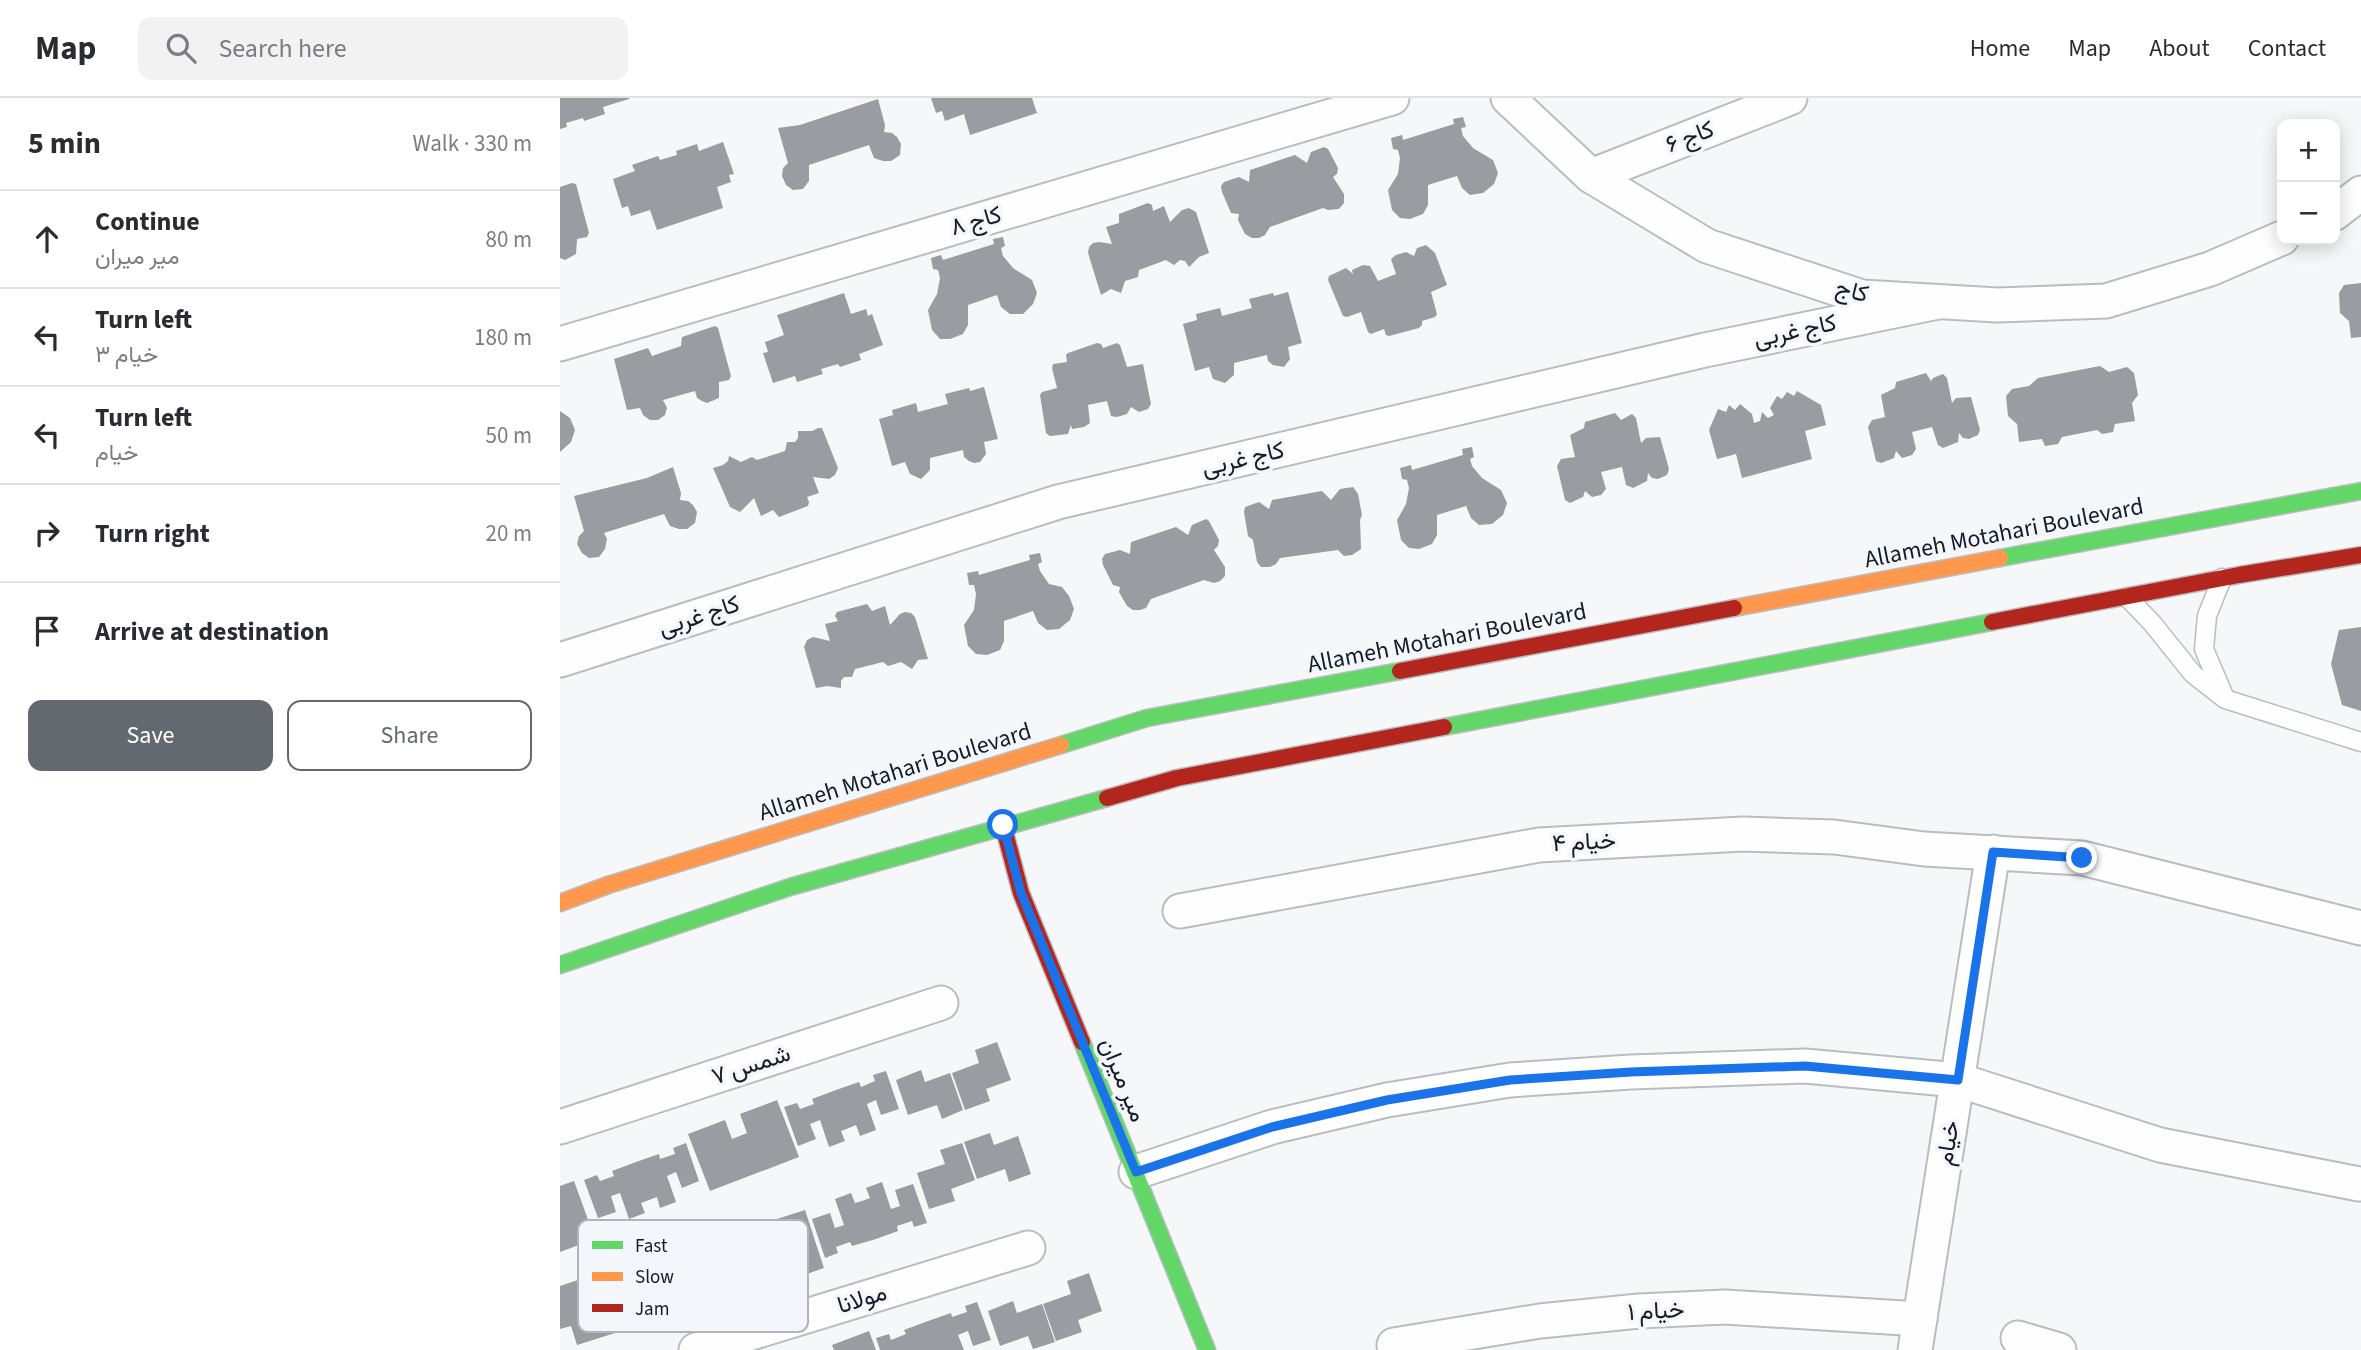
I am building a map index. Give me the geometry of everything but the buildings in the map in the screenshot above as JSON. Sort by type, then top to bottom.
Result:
[{"type":"main road","name":"Allameh Motahari Boulevard","points":[[560,903],[608,885],[1147,718],[2361,491]]},
{"type":"main road","points":[[560,965],[790,887],[1177,778],[2222,578],[2361,555]]},
{"type":"main road","name":"میر میران","points":[[1003,825],[1021,893],[1207,1350]]},
{"type":"street","name":"کاج ۸","points":[[560,344],[1392,98]]},
{"type":"street","name":"کاج","points":[[1508,98],[1591,176],[1707,246],[1862,297],[1997,305],[2106,301],[2210,269],[2277,240]]},
{"type":"street","name":"کاج ۶","points":[[1591,176],[1790,98]]},
{"type":"street","points":[[2340,209],[2361,193]]},
{"type":"street","name":"کاج غربی","points":[[560,660],[1058,502],[1705,350],[1938,302]]},
{"type":"street","name":"خیام ۴","points":[[1180,911],[1539,845],[1743,834],[1834,836],[1924,849],[2082,858],[2361,928]]},
{"type":"street","name":"خیام","points":[[1918,1335],[1993,852]]},
{"type":"street","name":"شمس ۷","points":[[560,1127],[941,1003]]},
{"type":"street","points":[[1136,1172],[1285,1124],[1387,1100],[1510,1080],[1631,1072],[1805,1066],[1958,1080],[2160,1145],[2360,1184]]},
{"type":"street","name":"مولانا","points":[[808,1316],[1028,1248]]},
{"type":"street","name":"خیام ۱","points":[[1394,1345],[1540,1321],[1639,1311],[1725,1307],[1918,1335]]},
{"type":"street","name":"مولانا","points":[[696,1350],[755,1332]]},
{"type":"street","points":[[2018,1338],[2059,1350]]},
{"type":"lane","points":[[2222,578],[2207,616],[2204,649],[2225,699]]},
{"type":"lane","points":[[2127,597],[2193,674],[2225,699],[2361,742]]},
{"type":"traffic: fast","points":[[2000,558],[2361,491]]},
{"type":"traffic: fast","points":[[1444,727],[1992,622]]},
{"type":"traffic: fast","points":[[1061,745],[1147,718],[1400,671]]},
{"type":"traffic: fast","points":[[560,965],[790,887],[1107,798]]},
{"type":"traffic: fast","points":[[1082,1042],[1207,1350]]},
{"type":"traffic: slow","points":[[1734,608],[2000,558]]},
{"type":"traffic: slow","points":[[560,903],[608,885],[1061,745]]},
{"type":"traffic: jam","points":[[1992,622],[2239,575],[2361,555]]},
{"type":"traffic: jam","points":[[1400,671],[1734,608]]},
{"type":"traffic: jam","points":[[1107,798],[1177,778],[1444,727]]},
{"type":"traffic: jam","points":[[1003,825],[1021,893],[1082,1042]]},
{"type":"route","points":[[1003,825],[1021,893],[1136,1172],[1272,1127],[1387,1100],[1510,1080],[1631,1072],[1805,1066],[1958,1080],[1993,852],[2082,858]]}]
